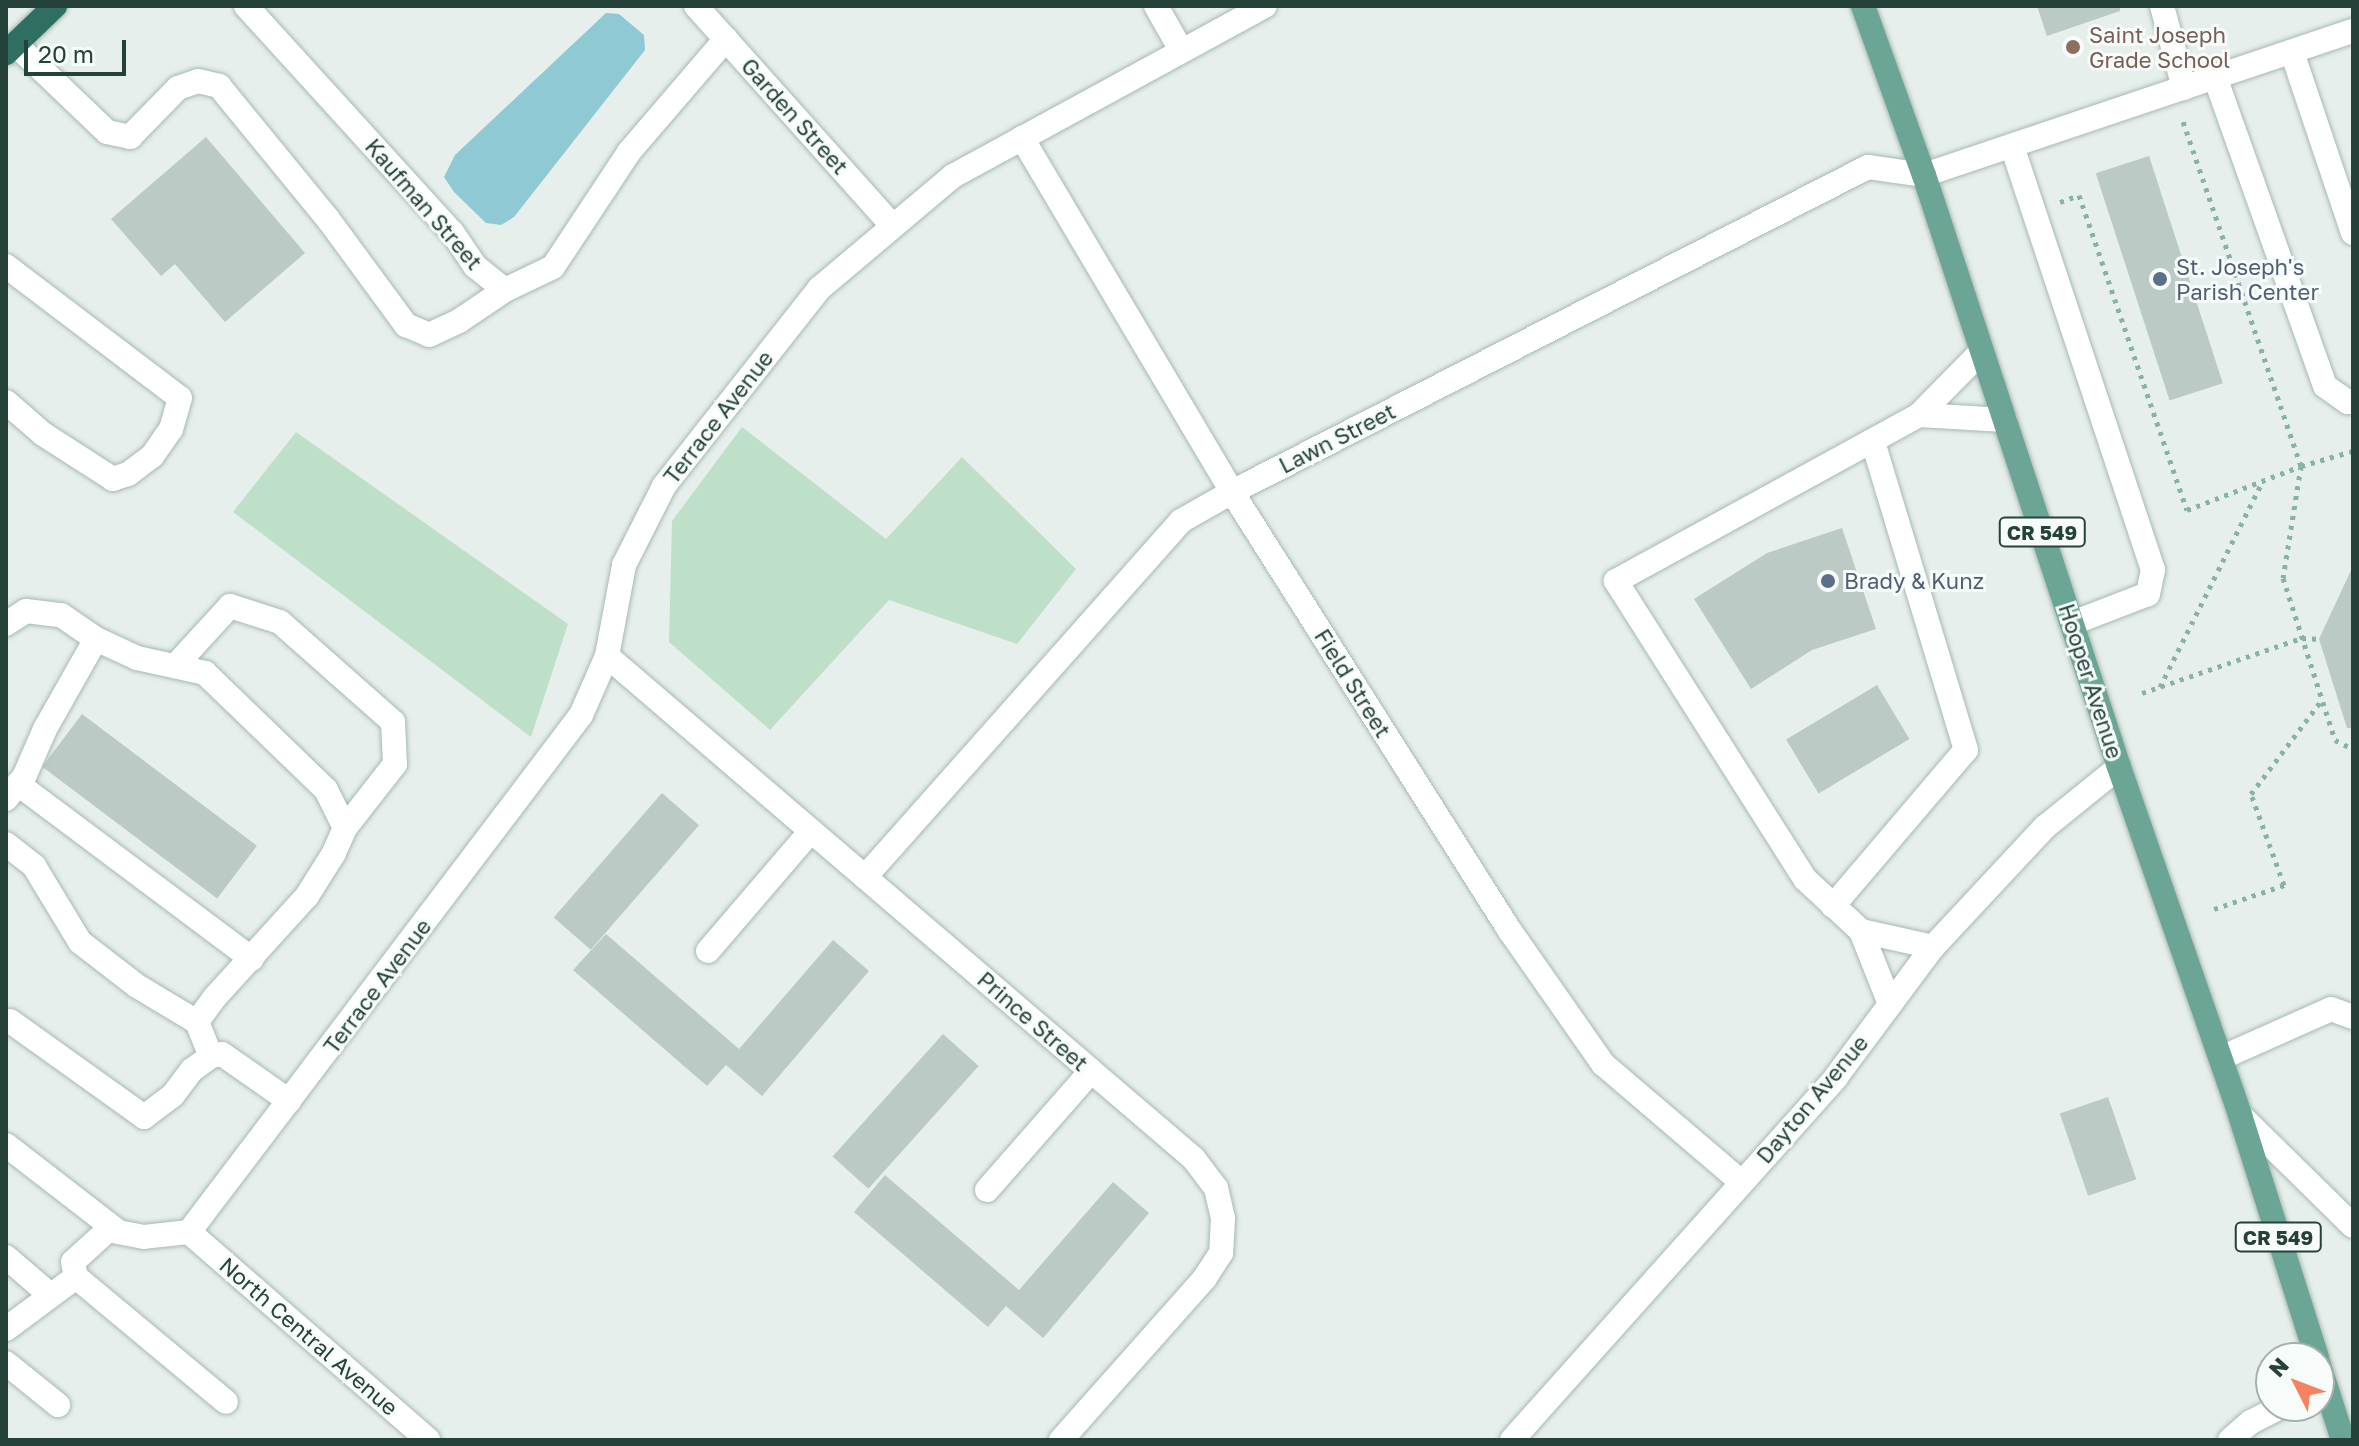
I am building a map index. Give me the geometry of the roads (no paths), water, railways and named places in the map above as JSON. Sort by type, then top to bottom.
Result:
[{"type":"highway","points":[[11,49],[55,6]]},
{"type":"main road","name":"Hooper Avenue","points":[[1863,6],[1924,175],[2119,767],[2221,1058],[2312,1342]]},
{"type":"main road","points":[[2335,1421],[2343,1440]]},
{"type":"street","name":"Kaufman Street","points":[[246,6],[452,232],[475,266],[505,290]]},
{"type":"street","name":"Garden Street","points":[[696,6],[893,226]]},
{"type":"street","points":[[1156,6],[1181,50]]},
{"type":"street","name":"Terrace Avenue","points":[[189,1232],[581,715],[607,656],[624,565],[664,486],[820,288],[953,176],[1265,6]]},
{"type":"street","points":[[2162,6],[2184,88]]},
{"type":"street","points":[[1924,175],[2353,31]]},
{"type":"street","points":[[11,49],[107,132],[130,137],[178,88],[198,81],[219,86],[328,219],[406,325],[429,335],[459,321],[505,290],[553,267],[629,152],[726,39]]},
{"type":"street","points":[[2292,52],[2353,233]]},
{"type":"street","points":[[2215,77],[2325,386],[2348,402],[2353,401]]},
{"type":"street","name":"Field Street","points":[[1022,138],[1232,492],[1510,931],[1603,1064],[1741,1182]]},
{"type":"street","points":[[2012,146],[2153,570],[2148,594],[2073,623]]},
{"type":"street","name":"Lawn Street","points":[[865,877],[1181,521],[1232,492],[1868,167],[1924,175]]},
{"type":"street","points":[[6,266],[180,398],[171,429],[152,456],[128,474],[113,479],[43,434],[6,402]]},
{"type":"street","points":[[1890,1004],[1861,931],[1805,879],[1616,581],[1919,415],[1981,352]]},
{"type":"street","points":[[1919,415],[2005,420]]},
{"type":"street","points":[[1833,906],[1966,750],[1873,441]]},
{"type":"street","points":[[176,665],[230,606],[280,622],[393,722],[395,764],[345,828],[334,853],[307,896],[215,997],[197,1022]]},
{"type":"street","points":[[6,624],[26,611],[61,615],[96,639],[137,658],[205,673],[326,790],[345,828]]},
{"type":"street","points":[[96,639],[12,792],[252,959]]},
{"type":"street","name":"Prince Street","points":[[607,656],[1194,1159],[1216,1188],[1223,1218],[1221,1253],[1205,1278],[1061,1440]]},
{"type":"street","name":"Dayton Avenue","points":[[1512,1440],[1836,1077],[1933,947],[2045,827],[2119,767]]},
{"type":"street","points":[[708,951],[811,831]]},
{"type":"street","points":[[6,844],[34,866],[80,942],[137,986],[197,1022],[211,1056]]},
{"type":"street","points":[[1861,931],[1933,947]]},
{"type":"street","points":[[2221,1058],[2331,1009],[2353,1017]]},
{"type":"street","points":[[10,1021],[144,1117],[211,1056],[222,1054],[289,1101]]},
{"type":"street","points":[[987,1190],[1091,1071]]},
{"type":"street","points":[[2240,1115],[2353,1226]]},
{"type":"street","points":[[6,1145],[116,1230]]},
{"type":"street","points":[[189,1232],[144,1237],[108,1230],[73,1262],[76,1277],[226,1402]]},
{"type":"street","name":"North Central Avenue","points":[[189,1232],[428,1440]]},
{"type":"street","points":[[6,1257],[49,1294]]},
{"type":"street","points":[[6,1329],[49,1294],[76,1277]]},
{"type":"street","points":[[6,1363],[58,1405]]},
{"type":"street","points":[[2230,1440],[2255,1420]]},
{"type":"water","points":[[606,13],[619,14],[644,35],[645,50],[514,217],[501,225],[486,223],[454,192],[444,177],[455,155]]},
{"type":"place","name":"Saint Joseph Grade School","points":[[2073,47]]},
{"type":"place","name":"St. Joseph's Parish Center","points":[[2160,279]]},
{"type":"place","name":"Brady & Kunz","points":[[1828,581]]}]
